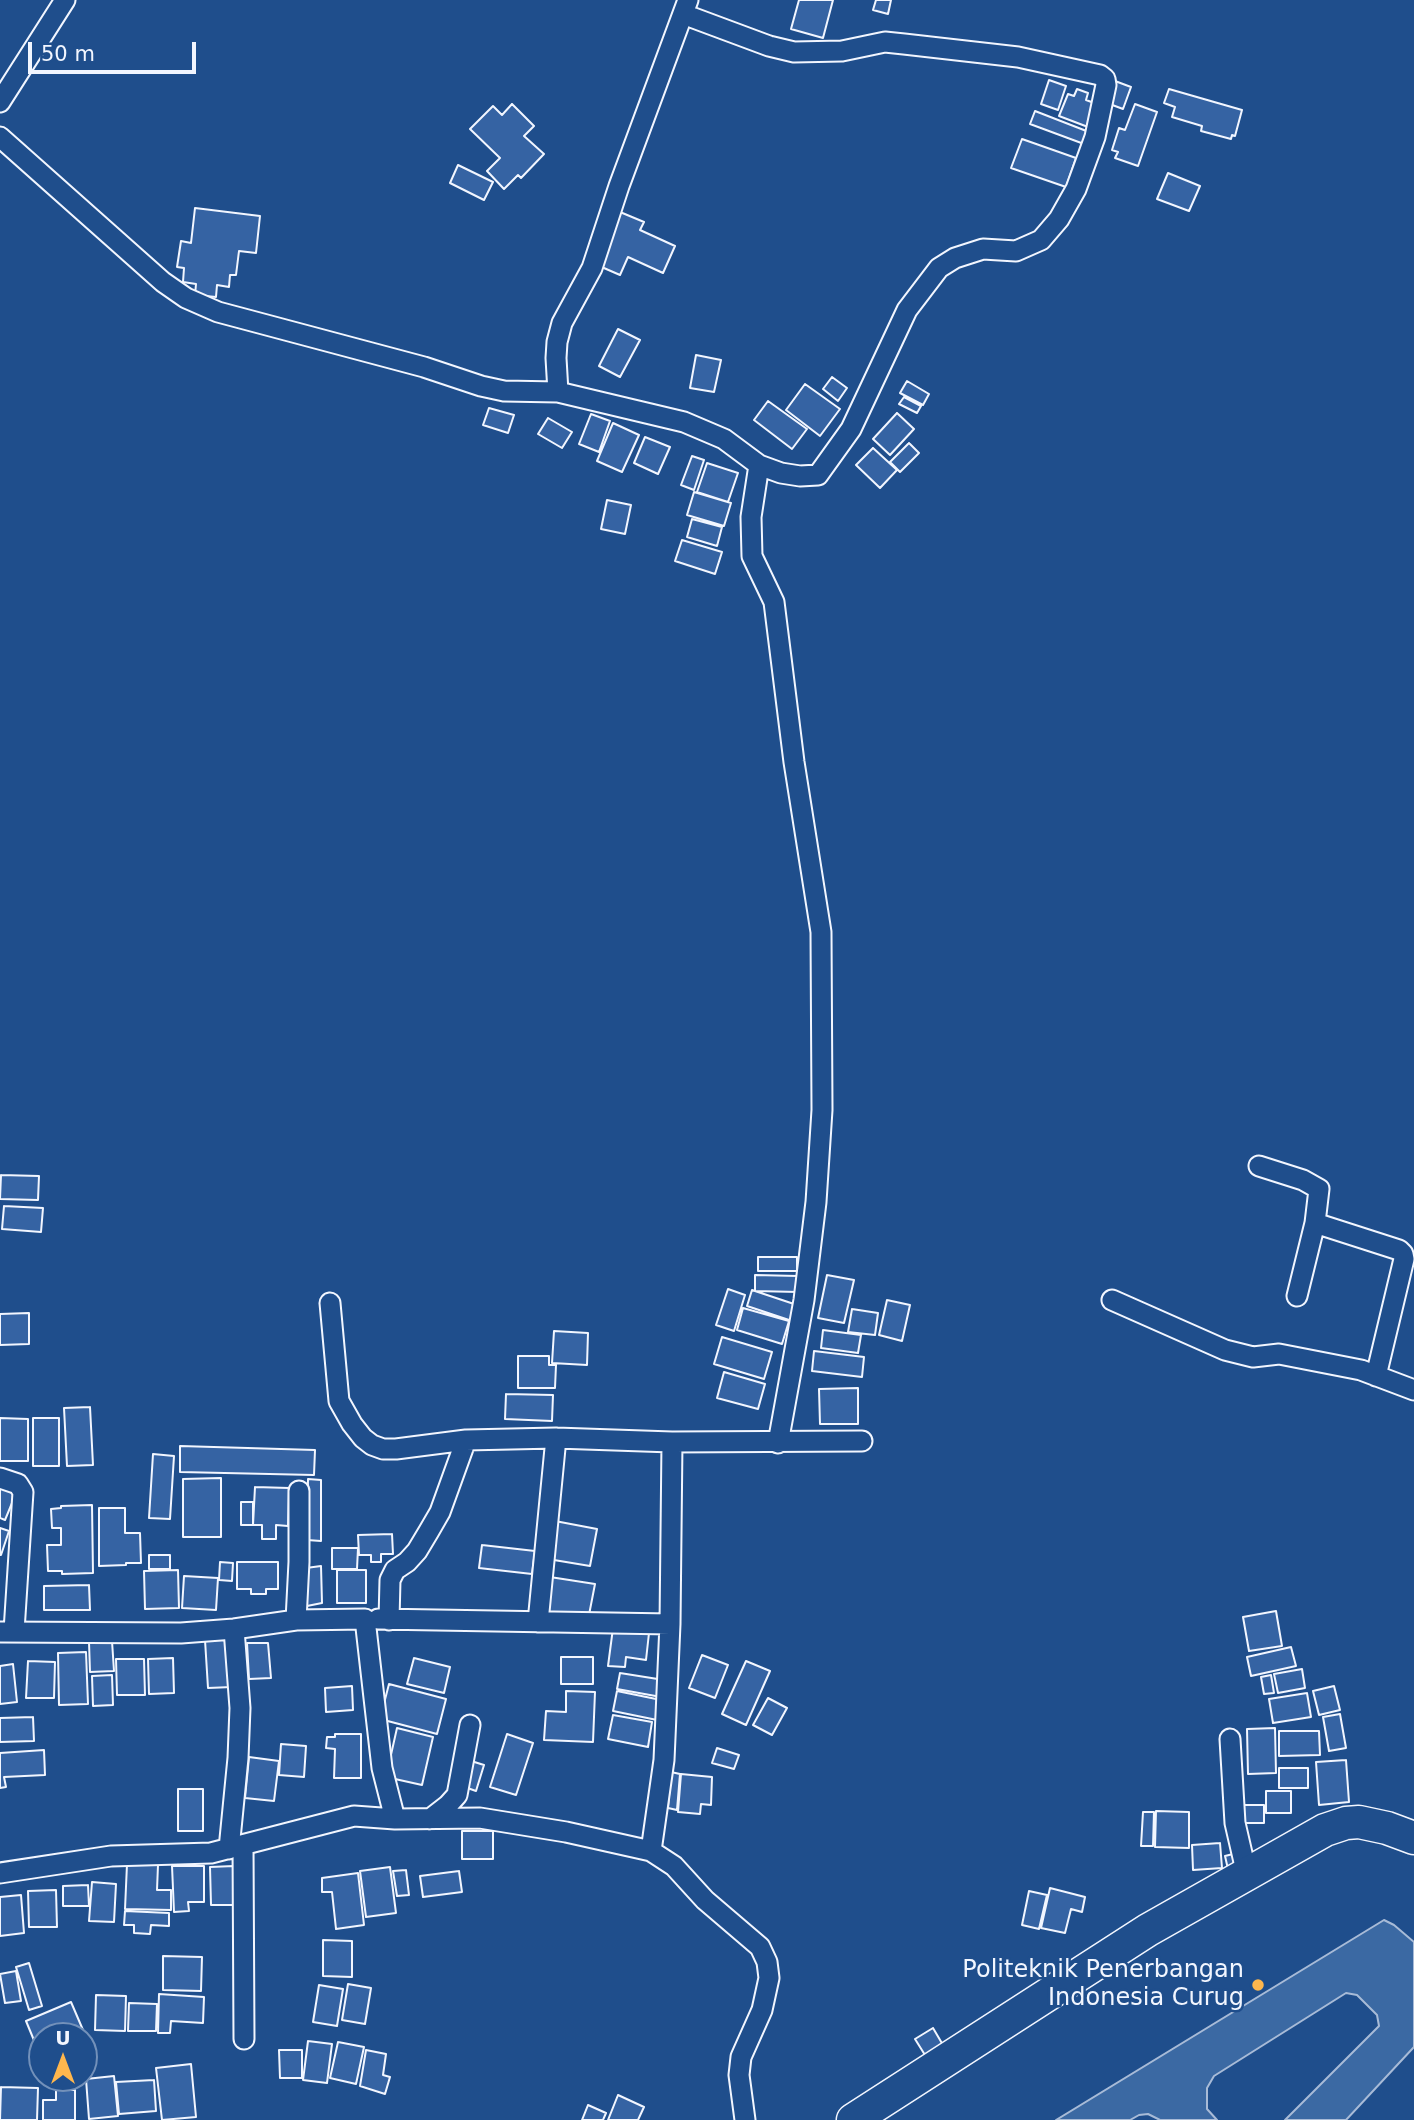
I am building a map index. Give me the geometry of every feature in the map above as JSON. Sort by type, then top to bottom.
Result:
[{"type":"main road","points":[[853,2120],[1148,1930],[1325,1830],[1346,1823],[1370,1824],[1414,1838]]},
{"type":"street","points":[[0,102],[65,0]]},
{"type":"street","points":[[0,137],[163,282],[197,303],[218,312],[425,367],[481,386],[505,391],[558,392],[684,422],[724,439],[759,465],[800,476],[818,475],[851,429],[907,310],[939,268],[955,258],[983,249],[1016,251],[1041,240],[1059,219],[1076,188],[1095,138],[1105,79],[1101,75],[1018,57],[885,42],[842,51],[794,52],[769,46],[686,7],[619,186],[592,268],[562,323],[556,358],[558,392]]},
{"type":"street","points":[[759,465],[751,517],[752,556],[774,602],[794,762],[821,932],[822,1110],[816,1202],[804,1300],[778,1443]]},
{"type":"street","points":[[1259,1166],[1303,1180],[1319,1189],[1315,1223],[1297,1296]]},
{"type":"street","points":[[1315,1223],[1399,1250],[1403,1254],[1376,1376]]},
{"type":"street","points":[[1112,1300],[1224,1350],[1253,1357],[1279,1354],[1362,1370],[1414,1390]]},
{"type":"street","points":[[330,1303],[339,1401],[363,1438],[383,1449],[396,1450],[466,1440],[555,1438],[672,1442],[862,1441]]},
{"type":"street","points":[[538,1622],[555,1438]]},
{"type":"street","points":[[389,1620],[390,1580],[395,1570],[417,1551],[435,1521],[466,1440]]},
{"type":"street","points":[[651,1851],[664,1760],[670,1624],[672,1442]]},
{"type":"street","points":[[0,1478],[18,1484],[23,1492],[7,1631],[180,1633],[296,1620],[365,1619],[670,1624]]},
{"type":"street","points":[[296,1620],[299,1491]]},
{"type":"street","points":[[365,1619],[382,1768],[395,1819]]},
{"type":"street","points":[[234,1629],[240,1708],[236,1847],[244,2039]]},
{"type":"street","points":[[429,1819],[457,1795],[470,1725]]},
{"type":"street","points":[[1230,1739],[1235,1823],[1247,1875]]},
{"type":"street","points":[[0,1873],[111,1856],[211,1853],[354,1816],[395,1819],[480,1818],[566,1832],[651,1851],[674,1866],[705,1900],[760,1947],[767,1962],[769,1978],[762,2010],[741,2057],[739,2075],[745,2120]]},
{"type":"water","points":[[1384,1920],[1414,1942],[1414,2047],[1346,2120],[1285,2120],[1379,2026],[1377,2015],[1357,1995],[1346,1993],[1214,2076],[1207,2088],[1207,2109],[1217,2120],[1160,2120],[1148,2114],[1130,2120],[1056,2120]]},
{"type":"building","points":[[799,0],[833,0],[823,38],[791,29]]},
{"type":"building","points":[[876,0],[891,0],[888,14],[873,10]]},
{"type":"building","points":[[1049,80],[1066,86],[1058,110],[1041,104]]},
{"type":"building","points":[[1115,81],[1131,87],[1123,109],[1107,103]]},
{"type":"building","points":[[1077,89],[1088,93],[1086,100],[1097,104],[1088,127],[1059,116],[1068,94],[1074,96]]},
{"type":"building","points":[[1169,89],[1242,110],[1235,136],[1232,135],[1231,139],[1201,131],[1202,126],[1172,117],[1175,107],[1164,103]]},
{"type":"building","points":[[512,104],[534,126],[524,136],[544,154],[521,178],[518,175],[504,189],[487,171],[500,158],[470,129],[493,106],[502,115]]},
{"type":"building","points":[[1135,104],[1157,112],[1138,166],[1115,158],[1118,152],[1112,150],[1119,128],[1125,130]]},
{"type":"building","points":[[1035,111],[1089,132],[1084,144],[1030,124]]},
{"type":"building","points":[[1022,139],[1076,158],[1066,187],[1011,168]]},
{"type":"building","points":[[458,165],[493,182],[484,200],[450,183]]},
{"type":"building","points":[[1168,173],[1200,186],[1189,211],[1157,199]]},
{"type":"building","points":[[195,208],[260,216],[256,253],[239,251],[236,275],[230,275],[229,287],[217,285],[216,297],[195,295],[196,284],[183,282],[184,268],[177,267],[181,241],[191,243]]},
{"type":"building","points":[[620,212],[644,222],[640,230],[675,246],[663,273],[628,257],[620,275],[597,265]]},
{"type":"building","points":[[618,329],[640,340],[620,377],[599,366]]},
{"type":"building","points":[[696,355],[721,360],[714,392],[690,388]]},
{"type":"building","points":[[832,377],[847,388],[838,401],[823,389]]},
{"type":"building","points":[[907,381],[929,394],[923,405],[900,393]]},
{"type":"building","points":[[805,384],[840,409],[820,436],[786,410]]},
{"type":"building","points":[[904,397],[921,406],[917,413],[899,404]]},
{"type":"building","points":[[768,401],[807,429],[792,449],[754,420]]},
{"type":"building","points":[[489,408],[514,415],[508,433],[483,425]]},
{"type":"building","points":[[897,413],[914,429],[890,455],[873,439]]},
{"type":"building","points":[[591,414],[610,421],[599,452],[579,444]]},
{"type":"building","points":[[548,418],[572,432],[562,448],[538,434]]},
{"type":"building","points":[[613,423],[639,435],[622,472],[597,461]]},
{"type":"building","points":[[645,437],[670,447],[658,474],[634,463]]},
{"type":"building","points":[[909,443],[919,453],[900,472],[890,462]]},
{"type":"building","points":[[873,448],[897,470],[880,488],[856,465]]},
{"type":"building","points":[[692,456],[704,460],[694,490],[681,485]]},
{"type":"building","points":[[707,463],[738,473],[728,502],[697,492]]},
{"type":"building","points":[[694,492],[731,503],[724,526],[687,515]]},
{"type":"building","points":[[607,500],[631,505],[625,534],[601,529]]},
{"type":"building","points":[[692,519],[722,527],[717,546],[687,537]]},
{"type":"building","points":[[682,540],[722,552],[715,574],[675,561]]},
{"type":"building","points":[[1,1175],[39,1176],[38,1200],[0,1199]]},
{"type":"building","points":[[4,1206],[43,1208],[41,1232],[2,1229]]},
{"type":"building","points":[[758,1257],[797,1257],[797,1271],[758,1271]]},
{"type":"building","points":[[755,1275],[798,1276],[798,1292],[755,1291]]},
{"type":"building","points":[[827,1275],[854,1280],[844,1323],[818,1318]]},
{"type":"building","points":[[728,1289],[745,1295],[734,1331],[716,1325]]},
{"type":"building","points":[[752,1290],[797,1305],[792,1321],[747,1306]]},
{"type":"building","points":[[887,1300],[910,1305],[902,1341],[879,1335]]},
{"type":"building","points":[[743,1308],[789,1321],[782,1344],[737,1330]]},
{"type":"building","points":[[852,1309],[878,1313],[875,1335],[848,1332]]},
{"type":"building","points":[[29,1313],[29,1344],[0,1345],[0,1314]]},
{"type":"building","points":[[823,1330],[861,1335],[858,1353],[821,1348]]},
{"type":"building","points":[[554,1331],[588,1333],[587,1365],[552,1363]]},
{"type":"building","points":[[722,1337],[772,1352],[764,1379],[714,1364]]},
{"type":"building","points":[[814,1351],[864,1357],[862,1377],[812,1371]]},
{"type":"building","points":[[518,1356],[549,1356],[549,1365],[556,1365],[555,1388],[518,1388]]},
{"type":"building","points":[[724,1372],[765,1384],[758,1409],[717,1398]]},
{"type":"building","points":[[858,1388],[858,1424],[820,1424],[819,1389]]},
{"type":"building","points":[[506,1394],[553,1395],[552,1421],[505,1419]]},
{"type":"building","points":[[90,1407],[93,1465],[67,1466],[64,1408]]},
{"type":"building","points":[[0,1418],[28,1419],[28,1461],[0,1461]]},
{"type":"building","points":[[33,1418],[59,1418],[59,1466],[33,1466]]},
{"type":"building","points":[[180,1446],[315,1450],[314,1475],[180,1472]]},
{"type":"building","points":[[153,1454],[174,1456],[170,1519],[149,1518]]},
{"type":"building","points":[[221,1478],[221,1537],[183,1537],[183,1479]]},
{"type":"building","points":[[308,1479],[321,1480],[321,1541],[307,1540]]},
{"type":"building","points":[[0,1485],[17,1491],[5,1520],[0,1518]]},
{"type":"building","points":[[255,1487],[289,1488],[288,1526],[276,1525],[276,1539],[262,1539],[262,1525],[253,1525]]},
{"type":"building","points":[[241,1502],[253,1502],[253,1525],[241,1525]]},
{"type":"building","points":[[92,1505],[93,1573],[62,1574],[62,1571],[48,1571],[47,1545],[61,1545],[61,1528],[52,1528],[51,1509]]},
{"type":"building","points":[[99,1508],[125,1508],[125,1533],[140,1533],[141,1563],[99,1566]]},
{"type":"building","points":[[555,1521],[597,1529],[590,1566],[548,1559]]},
{"type":"building","points":[[0,1528],[9,1531],[1,1555],[0,1555]]},
{"type":"building","points":[[392,1534],[393,1554],[381,1554],[381,1562],[371,1562],[371,1555],[359,1555],[358,1535]]},
{"type":"building","points":[[482,1545],[535,1551],[532,1574],[479,1568]]},
{"type":"building","points":[[332,1548],[358,1548],[357,1569],[332,1569]]},
{"type":"building","points":[[149,1555],[170,1555],[170,1569],[149,1569]]},
{"type":"building","points":[[220,1562],[233,1563],[232,1581],[219,1580]]},
{"type":"building","points":[[237,1562],[278,1562],[278,1589],[266,1589],[266,1594],[251,1594],[251,1589],[237,1589]]},
{"type":"building","points":[[321,1566],[322,1603],[307,1606],[306,1568]]},
{"type":"building","points":[[178,1570],[179,1608],[145,1609],[144,1571]]},
{"type":"building","points":[[337,1570],[366,1570],[366,1603],[337,1603]]},
{"type":"building","points":[[184,1576],[218,1578],[216,1610],[182,1608]]},
{"type":"building","points":[[550,1577],[595,1584],[588,1620],[544,1613]]},
{"type":"building","points":[[89,1585],[90,1610],[44,1610],[44,1586]]},
{"type":"building","points":[[1276,1611],[1282,1646],[1249,1651],[1243,1617]]},
{"type":"building","points":[[613,1628],[649,1633],[646,1660],[626,1657],[625,1667],[608,1666]]},
{"type":"building","points":[[229,1639],[232,1687],[208,1688],[205,1640]]},
{"type":"building","points":[[112,1641],[114,1671],[90,1672],[89,1642]]},
{"type":"building","points":[[247,1643],[268,1643],[271,1678],[249,1679]]},
{"type":"building","points":[[1291,1647],[1296,1666],[1251,1676],[1247,1657]]},
{"type":"building","points":[[86,1652],[88,1704],[59,1705],[58,1653]]},
{"type":"building","points":[[702,1655],[728,1665],[715,1698],[689,1688]]},
{"type":"building","points":[[561,1657],[593,1657],[593,1684],[561,1684]]},
{"type":"building","points":[[173,1658],[174,1693],[149,1694],[148,1659]]},
{"type":"building","points":[[414,1658],[450,1667],[444,1693],[407,1684]]},
{"type":"building","points":[[116,1659],[144,1659],[145,1695],[117,1695]]},
{"type":"building","points":[[28,1661],[55,1662],[54,1698],[26,1698]]},
{"type":"building","points":[[746,1661],[770,1671],[746,1725],[722,1714]]},
{"type":"building","points":[[13,1664],[17,1702],[0,1704],[0,1666]]},
{"type":"building","points":[[1302,1669],[1305,1688],[1278,1693],[1274,1674]]},
{"type":"building","points":[[620,1673],[664,1680],[661,1697],[617,1689]]},
{"type":"building","points":[[112,1675],[113,1705],[93,1706],[92,1676]]},
{"type":"building","points":[[1271,1675],[1274,1693],[1264,1694],[1261,1677]]},
{"type":"building","points":[[389,1684],[446,1699],[437,1734],[380,1719]]},
{"type":"building","points":[[352,1686],[353,1710],[326,1712],[325,1688]]},
{"type":"building","points":[[1334,1686],[1340,1710],[1319,1715],[1313,1691]]},
{"type":"building","points":[[566,1691],[595,1692],[593,1742],[544,1740],[546,1711],[566,1712]]},
{"type":"building","points":[[617,1691],[661,1700],[657,1720],[613,1711]]},
{"type":"building","points":[[1307,1693],[1311,1717],[1273,1723],[1269,1699]]},
{"type":"building","points":[[768,1698],[787,1708],[772,1735],[753,1725]]},
{"type":"building","points":[[1340,1714],[1346,1748],[1329,1751],[1323,1717]]},
{"type":"building","points":[[613,1715],[652,1722],[648,1747],[608,1739]]},
{"type":"building","points":[[33,1717],[34,1741],[0,1742],[0,1718]]},
{"type":"building","points":[[397,1728],[433,1737],[422,1785],[386,1777]]},
{"type":"building","points":[[1275,1728],[1276,1773],[1248,1774],[1247,1729]]},
{"type":"building","points":[[1279,1731],[1319,1731],[1320,1755],[1279,1756]]},
{"type":"building","points":[[335,1734],[361,1734],[361,1778],[334,1778],[335,1749],[326,1748],[327,1737],[335,1737]]},
{"type":"building","points":[[507,1734],[533,1743],[516,1795],[490,1787]]},
{"type":"building","points":[[281,1744],[306,1746],[304,1777],[279,1775]]},
{"type":"building","points":[[717,1748],[739,1755],[734,1769],[712,1763]]},
{"type":"building","points":[[44,1750],[45,1775],[4,1777],[6,1787],[0,1788],[0,1753]]},
{"type":"building","points":[[249,1757],[279,1761],[274,1801],[245,1798]]},
{"type":"building","points":[[468,1760],[484,1765],[476,1791],[459,1785]]},
{"type":"building","points":[[1346,1760],[1349,1802],[1319,1805],[1316,1762]]},
{"type":"building","points":[[1279,1768],[1308,1768],[1308,1788],[1279,1788]]},
{"type":"building","points":[[671,1772],[680,1774],[677,1810],[668,1808]]},
{"type":"building","points":[[681,1774],[712,1777],[711,1805],[701,1804],[700,1814],[678,1812]]},
{"type":"building","points":[[178,1789],[203,1789],[203,1831],[178,1831]]},
{"type":"building","points":[[1266,1791],[1291,1791],[1291,1813],[1266,1813]]},
{"type":"building","points":[[1240,1805],[1264,1805],[1264,1823],[1240,1823]]},
{"type":"building","points":[[1156,1811],[1189,1812],[1189,1848],[1155,1847]]},
{"type":"building","points":[[1143,1812],[1154,1812],[1153,1846],[1141,1846]]},
{"type":"building","points":[[462,1831],[493,1831],[493,1859],[462,1859]]},
{"type":"building","points":[[1220,1843],[1222,1868],[1193,1870],[1192,1845]]},
{"type":"building","points":[[1241,1852],[1230,1878],[1225,1856]]},
{"type":"building","points":[[127,1864],[158,1865],[157,1890],[171,1890],[171,1910],[125,1909]]},
{"type":"building","points":[[172,1866],[204,1866],[204,1902],[188,1902],[189,1911],[174,1912]]},
{"type":"building","points":[[234,1866],[235,1905],[211,1905],[210,1867]]},
{"type":"building","points":[[390,1867],[396,1913],[366,1917],[360,1871]]},
{"type":"building","points":[[406,1870],[409,1895],[397,1896],[393,1871]]},
{"type":"building","points":[[459,1871],[462,1892],[423,1897],[420,1876]]},
{"type":"building","points":[[358,1873],[364,1925],[336,1929],[332,1892],[322,1892],[322,1878]]},
{"type":"building","points":[[92,1882],[116,1884],[114,1922],[89,1921]]},
{"type":"building","points":[[88,1885],[89,1906],[63,1906],[63,1886]]},
{"type":"building","points":[[1050,1888],[1085,1897],[1082,1912],[1071,1909],[1065,1933],[1041,1928]]},
{"type":"building","points":[[56,1890],[57,1927],[29,1927],[28,1891]]},
{"type":"building","points":[[1029,1891],[1047,1895],[1039,1929],[1022,1925]]},
{"type":"building","points":[[21,1895],[24,1933],[0,1936],[0,1897]]},
{"type":"building","points":[[125,1911],[169,1913],[169,1926],[151,1925],[150,1934],[134,1933],[134,1925],[124,1925]]},
{"type":"building","points":[[323,1940],[352,1941],[352,1977],[323,1976]]},
{"type":"building","points":[[163,1956],[202,1957],[201,1991],[163,1990]]},
{"type":"building","points":[[29,1963],[42,2006],[29,2010],[16,1967]]},
{"type":"building","points":[[16,1971],[21,2001],[5,2003],[0,1974]]},
{"type":"building","points":[[348,1984],[371,1988],[365,2024],[342,2020]]},
{"type":"building","points":[[319,1985],[343,1989],[337,2026],[313,2022]]},
{"type":"building","points":[[159,1994],[204,1997],[203,2023],[171,2021],[170,2033],[158,2033]]},
{"type":"building","points":[[96,1995],[126,1996],[125,2031],[98,2030],[98,2022],[95,2022]]},
{"type":"building","points":[[71,2002],[80,2022],[28,2022],[28,2026],[26,2021]]},
{"type":"building","points":[[129,2003],[157,2004],[156,2031],[128,2031]]},
{"type":"building","points":[[933,2028],[943,2045],[925,2055],[915,2039]]},
{"type":"building","points":[[308,2041],[332,2044],[327,2083],[303,2080]]},
{"type":"building","points":[[338,2042],[364,2047],[356,2084],[330,2078]]},
{"type":"building","points":[[279,2050],[302,2050],[302,2078],[280,2078]]},
{"type":"building","points":[[366,2050],[386,2054],[383,2075],[390,2077],[385,2094],[360,2086]]},
{"type":"building","points":[[191,2064],[196,2117],[162,2120],[156,2068]]},
{"type":"building","points":[[114,2076],[118,2116],[89,2119],[87,2092],[98,2092],[98,2078]]},
{"type":"building","points":[[154,2080],[156,2111],[119,2114],[116,2082]]},
{"type":"building","points":[[1,2087],[28,2088],[28,2092],[38,2092],[37,2120],[0,2120]]},
{"type":"building","points":[[56,2092],[75,2092],[75,2120],[43,2120],[43,2100],[56,2100]]},
{"type":"building","points":[[618,2095],[644,2107],[638,2120],[608,2120]]},
{"type":"building","points":[[588,2105],[606,2113],[603,2120],[582,2120]]},
{"type":"place","name":"Politeknik Penerbangan Indonesia Curug","points":[[1258,1985]]}]
